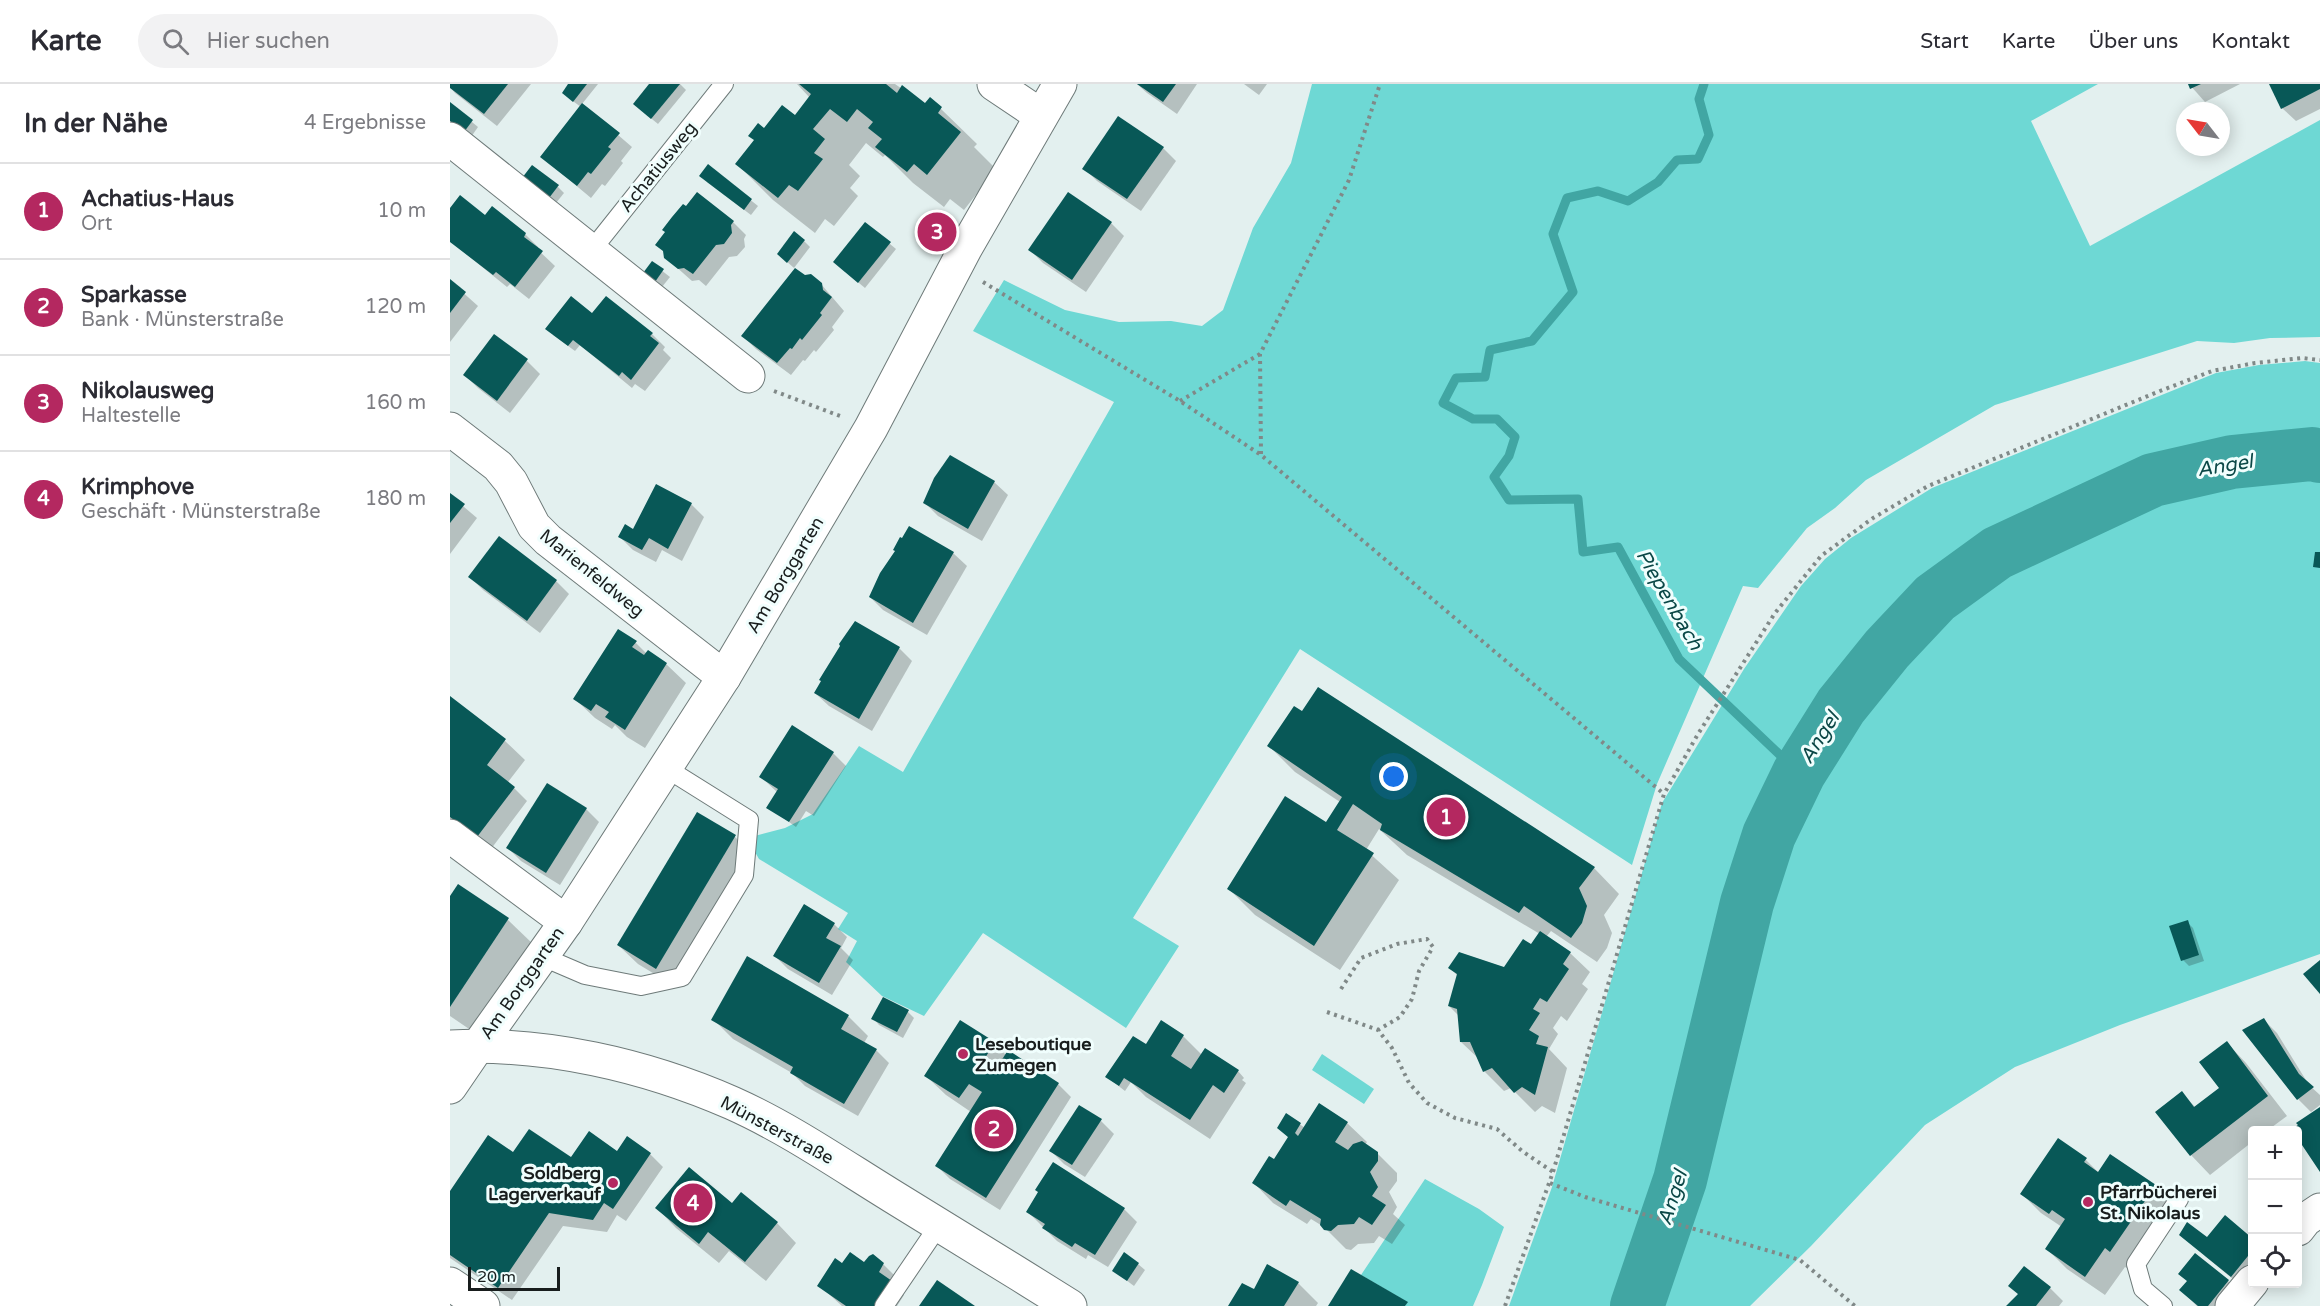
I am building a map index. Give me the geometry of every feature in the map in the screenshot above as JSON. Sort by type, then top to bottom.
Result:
[{"type":"street","points":[[994,84],[1041,115]]},
{"type":"street","name":"Am Borggarten","points":[[450,1087],[464,1047],[543,957],[724,677],[871,428],[956,266],[1060,84]]},
{"type":"street","points":[[450,139],[748,376]]},
{"type":"street","name":"Marienfeldweg","points":[[450,429],[498,466],[511,482],[534,526],[548,540],[724,677]]},
{"type":"street","points":[[450,836],[566,922]]},
{"type":"street","name":"Münsterstraße","points":[[464,1047],[529,1049],[577,1055],[631,1068],[714,1096],[788,1132],[1070,1306]]},
{"type":"street","points":[[2302,1224],[2320,1210]]},
{"type":"street","points":[[450,1284],[483,1306]]},
{"type":"street","points":[[2232,1306],[2248,1288]]},
{"type":"lane","name":"Achatiusweg","points":[[591,251],[724,84]]},
{"type":"lane","points":[[543,957],[585,975],[642,986],[682,977],[744,874],[749,820],[666,768]]},
{"type":"lane","points":[[2163,1306],[2142,1289],[2136,1264],[2179,1199]]},
{"type":"lane","points":[[885,1306],[939,1225]]},
{"type":"path","points":[[1261,455],[1260,354],[1349,180],[1380,84]]},
{"type":"path","points":[[956,266],[1180,401],[1261,455],[1664,794]]},
{"type":"path","points":[[1180,401],[1260,354]]},
{"type":"path","points":[[1505,1306],[1550,1183],[1664,794],[1698,734],[1775,613],[1821,556],[1873,518],[1929,486],[2212,371],[2302,358],[2320,360]]},
{"type":"path","points":[[748,376],[769,389],[871,428]]},
{"type":"path","points":[[1341,989],[1361,958],[1397,944],[1427,939],[1433,947],[1419,971],[1412,999],[1400,1017],[1378,1030]]},
{"type":"path","points":[[1327,1012],[1378,1030],[1392,1048],[1409,1083],[1427,1103],[1455,1118],[1497,1129],[1521,1151],[1553,1172]]},
{"type":"path","points":[[1550,1183],[1585,1197],[1800,1260],[1855,1306]]},
{"type":"shaded area","points":[[1312,84],[2098,84],[2031,121],[2090,246],[2320,120],[2320,337],[2270,338],[2234,343],[2197,341],[1995,405],[1866,480],[1835,508],[1807,528],[1758,588],[1743,586],[1657,784],[1632,865],[1300,649],[1133,918],[1179,946],[1126,1028],[983,933],[924,1016],[882,996],[846,962],[857,941],[838,929],[848,913],[759,859],[747,838],[785,828],[813,814],[859,746],[903,772],[1114,402],[973,331],[1004,280],[1065,310],[1119,322],[1171,321],[1202,326],[1223,310],[1253,228],[1291,163]]},
{"type":"shaded area","points":[[2305,361],[2320,363],[2320,954],[2120,1025],[2015,1067],[1925,1125],[1811,1246],[1750,1306],[1509,1306],[1552,1187],[1662,803],[1744,669],[1801,586],[1825,559],[1851,538],[1932,488],[2216,373],[2259,365]]},
{"type":"shaded area","points":[[1322,1054],[1374,1089],[1364,1104],[1312,1070]]},
{"type":"shaded area","points":[[1425,1179],[1479,1209],[1504,1227],[1473,1306],[1405,1306],[1407,1302],[1361,1275]]},
{"type":"building","points":[[450,84],[508,84],[484,114],[450,88]]},
{"type":"building","points":[[568,84],[587,84],[573,102],[562,93]]},
{"type":"building","points":[[649,84],[680,84],[651,119],[633,104]]},
{"type":"building","points":[[799,84],[886,84],[897,93],[902,85],[925,103],[930,97],[942,107],[938,113],[961,132],[927,175],[914,164],[907,172],[875,147],[882,139],[868,128],[873,122],[857,109],[847,122],[830,109],[813,129],[825,139],[814,153],[823,159],[798,191],[789,185],[778,198],[735,164],[754,140],[748,136],[758,123],[764,128],[782,105],[795,115],[811,94]]},
{"type":"building","points":[[1137,84],[1176,84],[1163,102]]},
{"type":"building","points":[[2188,84],[2201,84],[2190,89]]},
{"type":"building","points":[[2269,84],[2320,84],[2320,89],[2281,109]]},
{"type":"building","points":[[450,102],[473,120],[464,132],[450,121]]},
{"type":"building","points":[[582,103],[620,133],[608,147],[611,149],[591,174],[588,172],[577,186],[540,157]]},
{"type":"building","points":[[1118,116],[1164,147],[1127,199],[1082,169]]},
{"type":"building","points":[[708,164],[752,199],[744,210],[699,176]]},
{"type":"building","points":[[532,165],[559,185],[549,198],[522,178]]},
{"type":"building","points":[[697,192],[734,221],[731,225],[732,233],[724,244],[716,245],[693,274],[684,268],[678,269],[664,258],[663,251],[655,245],[665,232],[662,230],[672,217],[683,204],[686,206]]},
{"type":"building","points":[[1068,192],[1112,222],[1072,280],[1028,250]]},
{"type":"building","points":[[460,195],[485,215],[492,206],[526,233],[524,237],[543,251],[515,287],[496,272],[493,275],[450,242],[450,208]]},
{"type":"building","points":[[865,222],[891,242],[858,283],[833,262]]},
{"type":"building","points":[[794,231],[805,240],[787,263],[777,254]]},
{"type":"building","points":[[652,261],[664,269],[655,282],[643,273]]},
{"type":"building","points":[[795,268],[805,275],[811,274],[822,283],[823,290],[832,297],[820,313],[822,315],[802,340],[800,338],[777,363],[741,336]]},
{"type":"building","points":[[450,279],[466,292],[450,313]]},
{"type":"building","points":[[571,296],[592,313],[606,296],[653,333],[650,336],[659,343],[631,380],[622,372],[619,376],[573,340],[568,346],[545,329]]},
{"type":"building","points":[[494,334],[528,359],[497,401],[463,375]]},
{"type":"building","points":[[950,455],[995,481],[968,529],[923,503],[934,478]]},
{"type":"building","points":[[656,484],[692,503],[668,549],[649,538],[642,550],[618,537],[625,524],[633,529]]},
{"type":"building","points":[[450,493],[465,504],[450,523]]},
{"type":"building","points":[[909,526],[954,552],[913,623],[869,597],[880,573],[895,551],[893,550],[900,537],[902,538]]},
{"type":"building","points":[[499,536],[557,580],[527,621],[468,577]]},
{"type":"building","points":[[2315,552],[2320,552],[2320,568],[2313,567]]},
{"type":"building","points":[[855,621],[900,647],[859,719],[814,693],[839,644]]},
{"type":"building","points":[[618,629],[637,641],[632,647],[644,655],[648,650],[667,663],[625,730],[605,717],[609,712],[596,704],[591,711],[573,699]]},
{"type":"building","points":[[1318,687],[1595,867],[1579,888],[1587,906],[1582,923],[1571,938],[1524,906],[1519,913],[1380,830],[1382,824],[1353,804],[1337,830],[1374,853],[1314,946],[1227,889],[1285,796],[1326,822],[1342,797],[1267,746],[1294,706],[1302,711]]},
{"type":"building","points":[[450,696],[506,739],[487,765],[515,787],[477,837],[450,817]]},
{"type":"building","points":[[792,725],[834,752],[789,822],[766,808],[778,789],[759,777]]},
{"type":"building","points":[[547,783],[587,808],[546,873],[506,848]]},
{"type":"building","points":[[697,812],[736,835],[656,969],[617,945]]},
{"type":"building","points":[[458,884],[509,918],[450,1007],[450,896]]},
{"type":"building","points":[[804,904],[835,923],[826,938],[841,946],[819,983],[773,956]]},
{"type":"building","points":[[2188,920],[2199,955],[2181,961],[2169,926]]},
{"type":"building","points":[[1540,931],[1571,952],[1563,964],[1569,969],[1547,1002],[1540,998],[1533,1009],[1540,1013],[1529,1030],[1539,1036],[1536,1044],[1548,1047],[1535,1095],[1522,1087],[1514,1093],[1492,1068],[1483,1072],[1470,1042],[1460,1042],[1457,1009],[1448,1006],[1457,974],[1448,968],[1459,952],[1504,967],[1523,939],[1531,944]]},
{"type":"building","points":[[747,956],[849,1015],[841,1029],[877,1049],[844,1104],[790,1073],[793,1067],[711,1020]]},
{"type":"building","points":[[2320,960],[2320,994],[2303,974]]},
{"type":"building","points":[[883,997],[909,1010],[897,1032],[871,1019]]},
{"type":"building","points":[[2264,1018],[2299,1074],[2314,1087],[2297,1100],[2242,1030]]},
{"type":"building","points":[[960,1020],[995,1042],[980,1066],[993,1074],[1008,1050],[1059,1083],[986,1198],[935,1166],[982,1092],[969,1084],[959,1098],[924,1076]]},
{"type":"building","points":[[1161,1020],[1184,1035],[1171,1056],[1191,1069],[1205,1048],[1239,1070],[1224,1093],[1213,1085],[1190,1120],[1124,1078],[1119,1086],[1105,1077],[1133,1036],[1146,1044]]},
{"type":"building","points":[[2227,1041],[2268,1096],[2190,1156],[2155,1112],[2182,1091],[2194,1107],[2219,1088],[2199,1062]]},
{"type":"building","points":[[1319,1103],[1348,1122],[1335,1142],[1348,1150],[1353,1144],[1362,1141],[1378,1152],[1378,1161],[1370,1172],[1378,1187],[1372,1196],[1386,1205],[1372,1225],[1359,1217],[1354,1224],[1338,1225],[1331,1231],[1324,1230],[1320,1225],[1321,1219],[1290,1200],[1286,1206],[1252,1183],[1269,1156],[1274,1159],[1288,1137],[1277,1128],[1286,1113],[1301,1123],[1295,1133],[1298,1136]]},
{"type":"building","points":[[1079,1105],[1102,1119],[1072,1165],[1049,1151]]},
{"type":"building","points":[[2320,1107],[2320,1172],[2302,1145],[2302,1126],[2296,1126],[2296,1123]]},
{"type":"building","points":[[529,1129],[571,1157],[589,1131],[617,1151],[627,1136],[651,1153],[613,1209],[604,1203],[593,1220],[549,1213],[498,1288],[450,1255],[450,1191],[488,1135],[513,1152]]},
{"type":"building","name":"Pfarrbücherei St. Nikolaus","points":[[2058,1138],[2087,1158],[2084,1162],[2098,1172],[2110,1154],[2156,1185],[2110,1252],[2105,1248],[2085,1277],[2045,1249],[2065,1219],[2052,1210],[2049,1214],[2020,1194]]},
{"type":"building","points":[[1053,1162],[1125,1208],[1095,1255],[1075,1243],[1072,1247],[1042,1228],[1045,1224],[1026,1212],[1038,1192],[1035,1190]]},
{"type":"building","points":[[689,1167],[732,1203],[741,1192],[778,1222],[745,1262],[708,1232],[699,1244],[655,1208]]},
{"type":"building","points":[[2225,1215],[2248,1235],[2248,1256],[2231,1277],[2179,1235],[2187,1222],[2207,1237]]},
{"type":"building","points":[[850,1252],[864,1262],[873,1254],[884,1263],[879,1272],[892,1281],[875,1306],[846,1306],[817,1286],[835,1258],[842,1263]]},
{"type":"building","points":[[1124,1252],[1139,1263],[1127,1281],[1112,1271]]},
{"type":"building","points":[[2195,1253],[2229,1280],[2208,1306],[2198,1306],[2179,1290],[2187,1281],[2178,1274]]},
{"type":"building","points":[[1267,1264],[1299,1282],[1284,1306],[1228,1306],[1242,1283],[1254,1289]]},
{"type":"building","points":[[2024,1266],[2051,1287],[2036,1306],[2006,1306],[2018,1294],[2008,1286]]},
{"type":"building","points":[[1351,1269],[1408,1302],[1405,1306],[1328,1306]]},
{"type":"building","points":[[937,1280],[975,1306],[919,1306]]},
{"type":"waterway","name":"Piepenbach","points":[[1704,84],[1699,99],[1709,135],[1698,159],[1677,160],[1658,182],[1628,201],[1598,191],[1567,198],[1553,234],[1573,292],[1532,341],[1490,350],[1485,377],[1456,378],[1443,403],[1473,419],[1497,419],[1515,437],[1509,456],[1494,477],[1509,500],[1578,499],[1583,552],[1618,547],[1679,659],[1799,773]]},
{"type":"waterway","name":"Angel","points":[[1637,1306],[1680,1180],[1747,903],[1769,835],[1799,773],[1841,706],[1887,649],[1935,598],[1997,553],[2153,480],[2232,462],[2312,454],[2320,456]]},
{"type":"place","name":"Nikolausweg","points":[[937,232]]},
{"type":"place","name":"Achatius-Haus","points":[[1446,817]]},
{"type":"place","name":"Leseboutique Zumegen","points":[[963,1054]]},
{"type":"place","name":"Sparkasse","points":[[994,1129]]},
{"type":"place","name":"Soldberg Lagerverkauf","points":[[613,1183]]},
{"type":"place","name":"Pfarrbücherei St. Nikolaus","points":[[2088,1202]]},
{"type":"place","name":"Krimphove","points":[[693,1203]]}]
